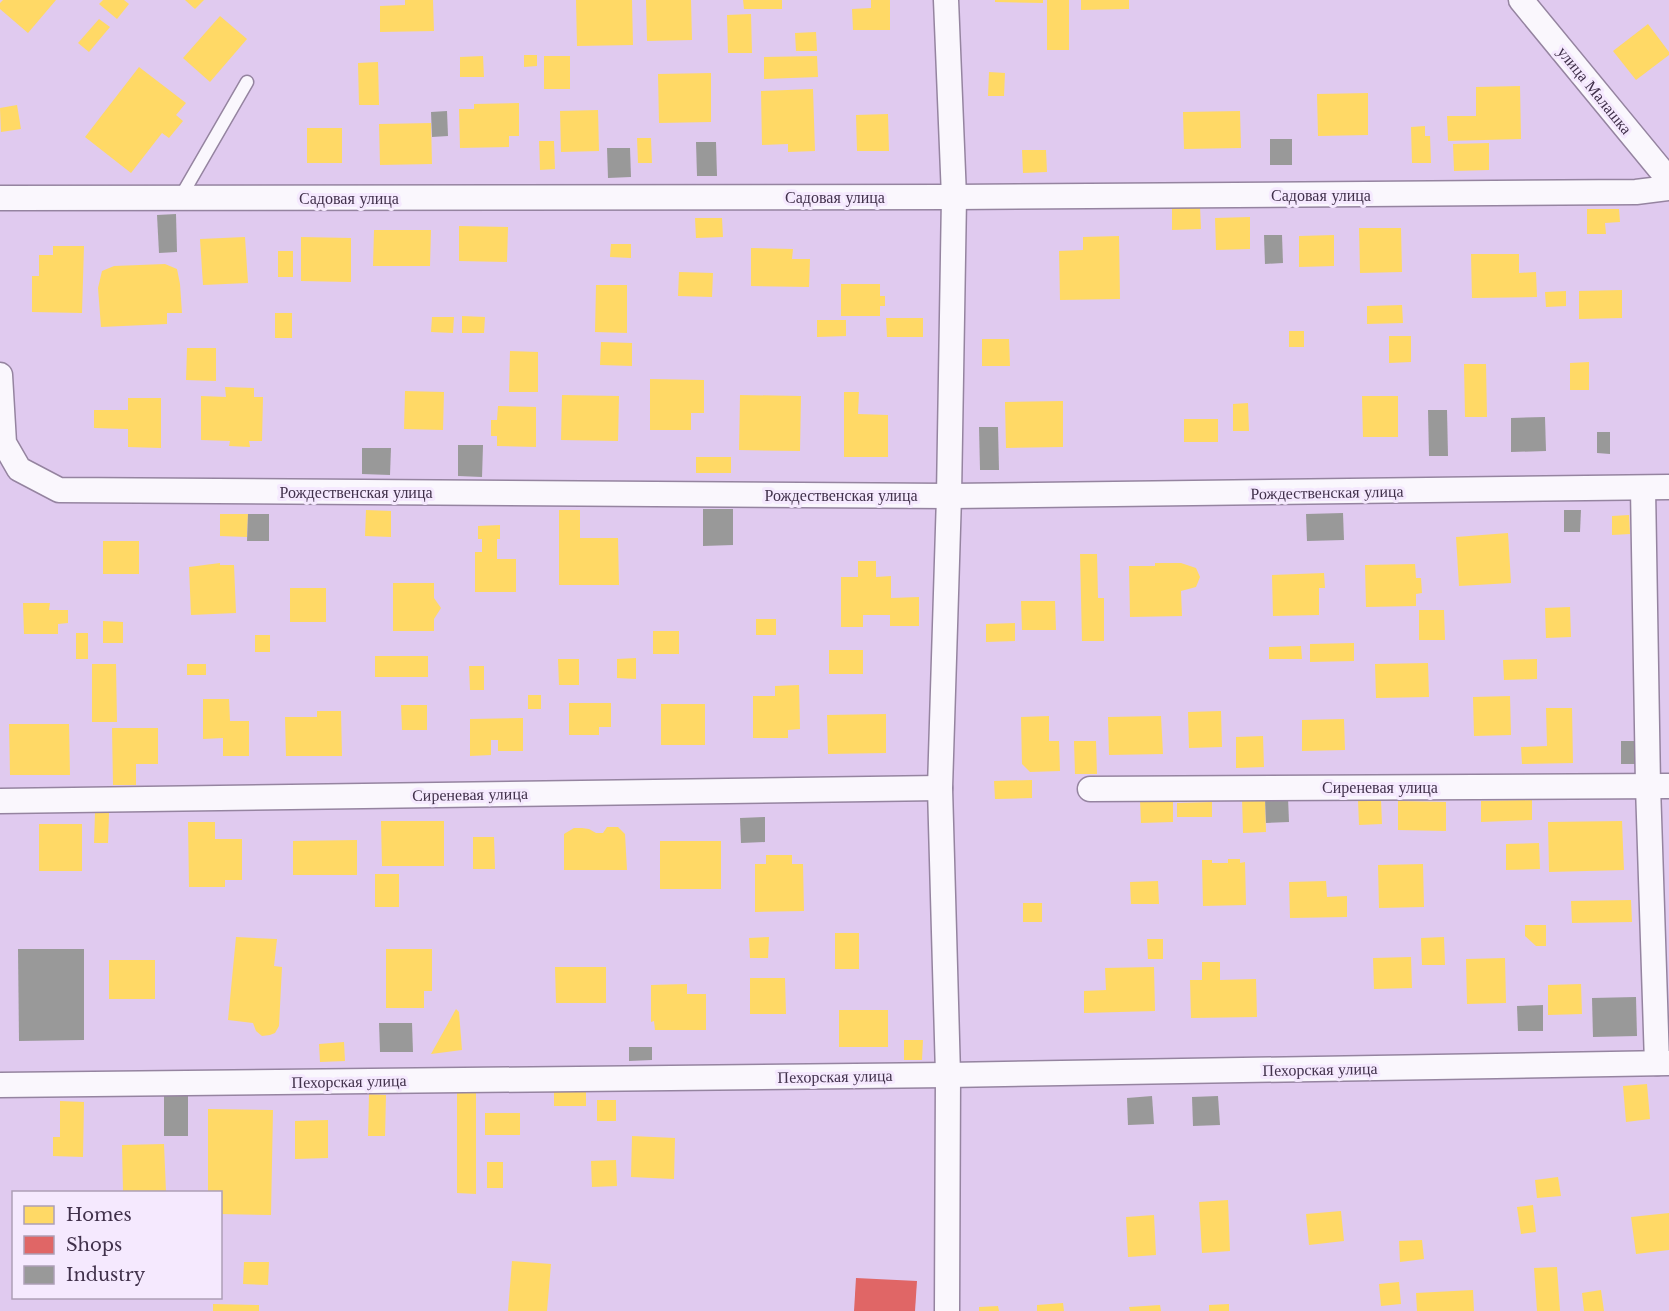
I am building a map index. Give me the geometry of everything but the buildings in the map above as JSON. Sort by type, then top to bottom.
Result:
[{"type":"street","points":[[946,0],[954,197],[949,496],[940,788],[948,1075],[947,1311]]},
{"type":"street","name":"улица Малашка","points":[[1521,0],[1669,180]]},
{"type":"street","name":"Садовая улица","points":[[0,198],[954,197],[1636,192],[1669,188]]},
{"type":"street","name":"Рождественская улица","points":[[0,375],[4,443],[19,469],[59,490],[949,496],[1669,487]]},
{"type":"street","points":[[1643,488],[1658,786],[1663,1063]]},
{"type":"street","name":"Сиреневая улица","points":[[1090,789],[1658,786]]},
{"type":"street","name":"Сиреневая улица","points":[[0,801],[940,788]]},
{"type":"street","name":"Пехорская улица","points":[[0,1085],[948,1075],[1663,1063]]},
{"type":"lane","points":[[180,198],[247,82]]}]
